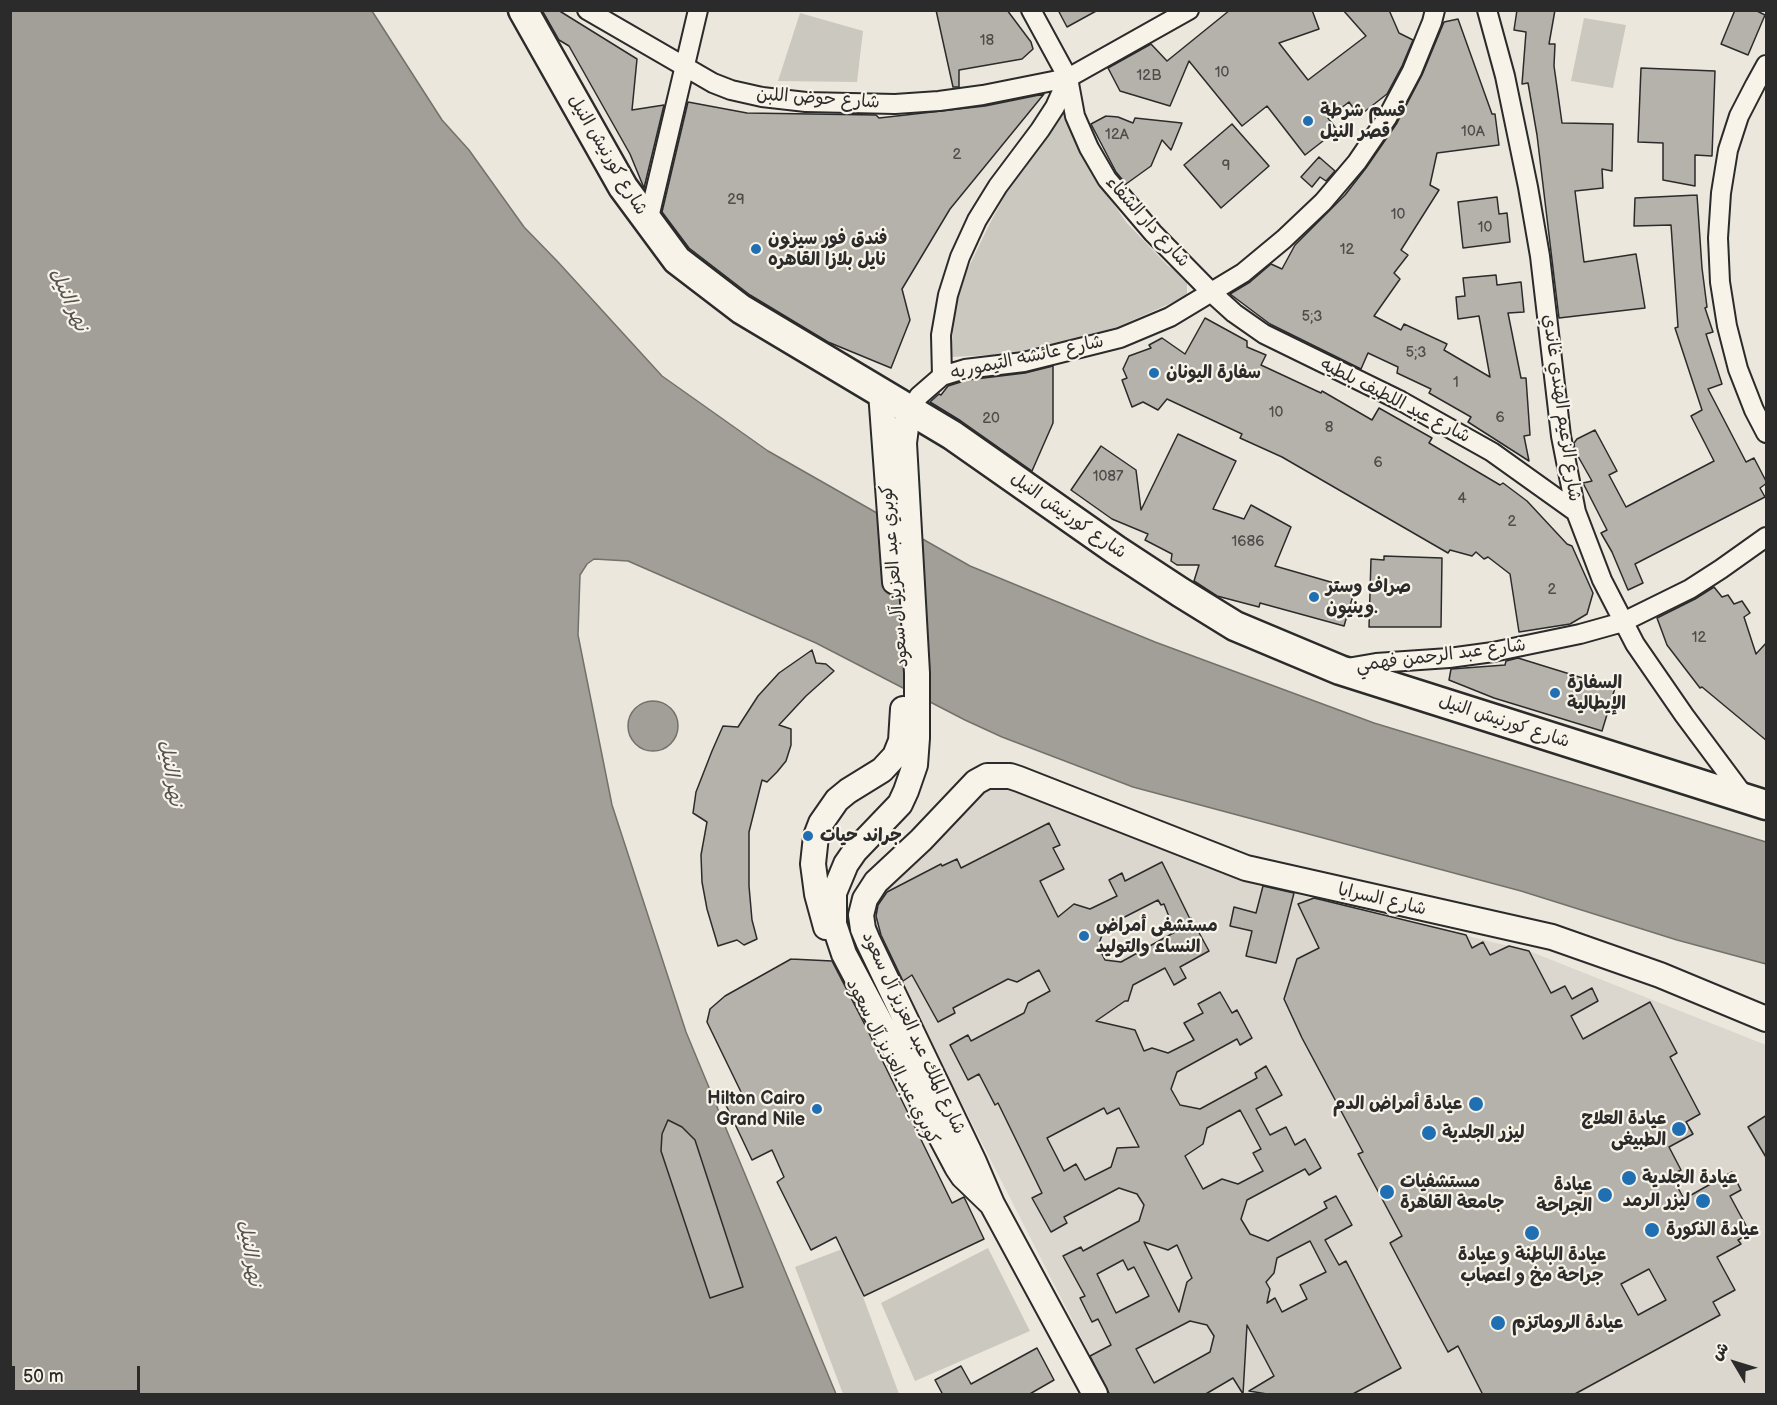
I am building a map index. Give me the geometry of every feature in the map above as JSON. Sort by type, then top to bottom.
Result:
[{"type":"highway","name":"شارع كورنيش النيل","points":[[523,10],[623,187],[677,260],[741,309],[911,409],[990,461],[1116,550],[1226,620],[1292,651],[1340,669],[1756,802]]},
{"type":"main road","name":"كوبري عبد العزيز آل سعود","points":[[881,392],[895,454],[903,677],[915,765],[900,804],[855,851],[839,878],[833,908],[838,939],[957,1167]]},
{"type":"main road","name":"كوبري عبد العزيز آل سعود","points":[[895,454],[905,432],[911,409]]},
{"type":"main road","name":"كوبري عبد العزيز آل سعود","points":[[910,723],[895,756],[887,766],[848,791],[828,811],[816,836],[813,864],[820,910],[838,956],[931,1142],[957,1167]]},
{"type":"main road","points":[[876,773],[893,784],[900,804]]},
{"type":"main road","name":"شارع الملك عبد العزيز آل سعود","points":[[999,776],[987,776],[976,782],[921,840],[876,882],[865,899],[861,915],[862,929],[992,1204],[1095,1395]]},
{"type":"main road","name":"شارع السرايا","points":[[999,776],[1019,779],[1246,868],[1552,938],[1660,975],[1767,1019]]},
{"type":"main road","points":[[813,864],[818,874],[823,877],[839,878]]},
{"type":"main road","name":"شارع الملك عبد العزيز آل سعود","points":[[957,1167],[963,1176],[992,1204]]},
{"type":"street","name":"شارع حوض اللبن","points":[[587,10],[684,67],[731,90],[773,98],[850,104],[939,101],[983,95],[1068,78],[1190,10]]},
{"type":"street","points":[[648,222],[698,10]]},
{"type":"street","name":"شارع دار الشفاء","points":[[1031,10],[1068,78],[1076,116],[1089,148],[1107,179],[1153,233],[1212,293]]},
{"type":"street","name":"شارع عائشه التيموريه","points":[[911,409],[919,396],[942,376],[965,369],[1024,362],[1111,341],[1170,317],[1243,273],[1323,202],[1357,162],[1387,118],[1412,71],[1435,10]]},
{"type":"street","name":"شارع الزعيم الهندي غاندي","points":[[1487,10],[1505,76],[1530,198],[1540,256],[1561,436],[1576,512],[1588,547],[1635,644],[1684,715],[1756,802]]},
{"type":"street","points":[[1767,65],[1739,117],[1728,150],[1720,194],[1718,238],[1720,282],[1727,326],[1738,369],[1754,410],[1767,433]]},
{"type":"street","points":[[942,376],[941,334],[948,295],[960,257],[977,220],[998,186],[1055,107],[1068,78]]},
{"type":"street","name":"شارع عبد اللطيف بلطيه","points":[[1212,293],[1234,313],[1264,334],[1401,401],[1492,452],[1576,512]]},
{"type":"street","name":"شارع عبد الرحمن فهمي","points":[[1340,669],[1376,663],[1449,658],[1493,652],[1580,634],[1623,622],[1690,589],[1767,537]]},
{"type":"shaded area","points":[[800,13],[863,31],[857,82],[778,81]]},
{"type":"shaded area","points":[[1584,18],[1626,25],[1613,88],[1571,81]]},
{"type":"shaded area","points":[[1065,105],[1105,191],[1126,222],[1167,265],[1187,278],[1187,296],[1095,337],[1032,353],[951,357],[955,304],[961,283],[1010,186]]},
{"type":"shaded area","name":"مستشفيات جامعة القاهرة","points":[[997,787],[1014,789],[1242,881],[1529,951],[1766,1045],[1766,1394],[1110,1394],[900,982],[872,932],[868,906],[981,792]]},
{"type":"shaded area","points":[[845,1248],[899,1394],[843,1394],[795,1267]]},
{"type":"shaded area","points":[[988,1248],[1030,1331],[915,1381],[881,1303]]},
{"type":"water","name":"نهر النيل","points":[[10,11],[372,11],[442,120],[469,150],[524,227],[662,376],[768,451],[970,566],[1155,642],[1374,723],[1766,842],[1766,964],[1677,940],[1521,891],[1133,787],[1002,737],[816,643],[628,561],[594,559],[587,564],[580,575],[578,635],[612,805],[686,1032],[836,1394],[11,1394]]},
{"type":"water","points":[[648,701],[658,701],[671,708],[678,721],[678,731],[671,744],[658,751],[648,751],[639,747],[632,740],[628,731],[628,721],[632,712],[639,705]]},
{"type":"building","points":[[542,10],[558,10],[637,59],[632,110],[664,105],[644,188],[630,154],[569,46],[559,40]]},
{"type":"building","points":[[936,10],[1007,10],[1031,42],[1033,49],[1022,59],[959,70],[959,87],[953,87]]},
{"type":"building","points":[[1058,10],[1098,10],[1067,27]]},
{"type":"building","points":[[1230,10],[1312,10],[1319,29],[1279,43],[1308,80],[1366,36],[1343,10],[1389,10],[1399,33],[1413,40],[1387,94],[1359,116],[1349,102],[1328,118],[1337,130],[1305,155],[1267,106],[1242,126],[1189,61],[1170,106],[1120,91],[1108,68],[1151,44],[1167,61]]},
{"type":"building","points":[[1517,10],[1555,10],[1549,44],[1555,44],[1554,66],[1562,123],[1613,124],[1612,171],[1602,169],[1603,188],[1575,191],[1584,262],[1636,254],[1645,308],[1559,318],[1537,135],[1528,83],[1522,84],[1526,32],[1514,30]]},
{"type":"building","points":[[1735,10],[1755,10],[1765,15],[1748,55],[1721,44]]},
{"type":"building","points":[[1458,19],[1492,114],[1495,114],[1499,145],[1437,153],[1430,185],[1439,190],[1401,250],[1408,255],[1394,273],[1400,279],[1374,316],[1401,330],[1404,324],[1447,344],[1444,350],[1490,377],[1479,316],[1458,319],[1456,297],[1465,296],[1463,278],[1496,275],[1497,285],[1521,282],[1524,312],[1508,313],[1521,378],[1526,378],[1530,435],[1524,436],[1529,461],[1468,422],[1471,417],[1429,393],[1431,389],[1397,373],[1398,367],[1368,353],[1361,369],[1270,324],[1230,294],[1250,282],[1271,264],[1282,269],[1295,245],[1345,195],[1397,123],[1422,75],[1444,22]]},
{"type":"building","points":[[1641,68],[1715,71],[1712,156],[1695,155],[1695,186],[1663,180],[1663,143],[1638,142]]},
{"type":"building","points":[[1044,94],[950,209],[902,289],[910,320],[891,368],[828,342],[750,295],[689,248],[662,212],[688,102],[747,113],[876,115],[879,118],[985,106]]},
{"type":"building","points":[[1106,116],[1118,117],[1133,123],[1135,118],[1182,123],[1171,150],[1162,140],[1151,166],[1126,184],[1116,172],[1091,124]]},
{"type":"building","points":[[1232,124],[1269,166],[1221,208],[1184,165]]},
{"type":"building","points":[[1319,157],[1335,171],[1326,181],[1320,177],[1312,187],[1301,177]]},
{"type":"building","points":[[1697,195],[1707,307],[1705,308],[1713,332],[1706,334],[1722,384],[1708,389],[1746,462],[1754,458],[1767,483],[1760,488],[1765,497],[1635,564],[1643,583],[1628,590],[1612,552],[1601,533],[1607,530],[1583,483],[1592,481],[1575,451],[1574,443],[1577,439],[1595,430],[1617,471],[1609,475],[1626,507],[1714,461],[1691,416],[1702,410],[1675,328],[1678,327],[1671,225],[1634,226],[1635,198]]},
{"type":"building","points":[[1497,197],[1499,214],[1507,213],[1510,242],[1463,248],[1458,202]]},
{"type":"building","points":[[1205,318],[1247,341],[1247,347],[1266,355],[1261,365],[1321,393],[1322,391],[1372,420],[1379,408],[1432,438],[1429,443],[1500,485],[1503,483],[1527,501],[1567,544],[1572,546],[1593,593],[1587,614],[1570,624],[1519,632],[1510,574],[1488,557],[1484,559],[1476,552],[1472,556],[1450,550],[1448,553],[1282,457],[1240,438],[1242,434],[1167,399],[1158,410],[1143,402],[1132,407],[1122,380],[1127,378],[1123,369],[1129,356],[1151,348],[1149,345],[1162,338],[1185,354]]},
{"type":"building","points":[[1053,366],[1053,423],[1032,471],[930,402],[939,394],[941,395],[948,386],[967,380],[1025,373]]},
{"type":"building","points":[[1178,434],[1236,461],[1213,509],[1244,519],[1251,505],[1291,527],[1275,566],[1355,589],[1344,626],[1260,603],[1259,607],[1217,596],[1194,581],[1199,565],[1177,565],[1171,561],[1172,554],[1145,540],[1148,534],[1112,519],[1071,490],[1101,446],[1136,470],[1141,510]]},
{"type":"building","points":[[1384,556],[1442,558],[1441,627],[1369,627],[1371,559],[1384,560]]},
{"type":"building","points":[[1714,587],[1722,597],[1728,595],[1734,604],[1742,601],[1750,613],[1744,617],[1756,654],[1767,642],[1767,741],[1702,687],[1700,688],[1667,645],[1657,618]]},
{"type":"building","points":[[812,650],[816,663],[826,664],[834,671],[779,725],[791,729],[791,745],[786,761],[777,772],[767,782],[762,780],[749,832],[749,886],[752,920],[757,939],[744,945],[737,940],[718,946],[702,882],[701,855],[707,822],[693,813],[696,792],[723,726],[738,727],[758,696],[779,673]]},
{"type":"building","name":"السفارة الإيطالية","points":[[1518,658],[1615,688],[1602,731],[1494,698],[1449,680],[1451,669],[1505,665],[1506,661]]},
{"type":"building","points":[[1049,823],[1060,845],[1053,848],[1064,869],[1040,881],[1058,917],[1074,904],[1090,909],[1117,896],[1109,880],[1122,873],[1125,881],[1162,862],[1190,919],[1209,951],[1180,967],[1186,978],[1174,985],[1165,968],[1133,985],[1128,1001],[1096,1021],[1135,1030],[1144,1051],[1152,1048],[1168,1053],[1194,1040],[1184,1023],[1203,1013],[1198,1004],[1220,992],[1232,1013],[1237,1010],[1252,1038],[1240,1045],[1237,1039],[1177,1072],[1171,1089],[1180,1105],[1200,1109],[1257,1078],[1255,1073],[1266,1066],[1282,1095],[1256,1109],[1270,1135],[1286,1127],[1295,1145],[1305,1139],[1321,1168],[1309,1175],[1305,1169],[1247,1200],[1241,1219],[1250,1234],[1268,1241],[1327,1208],[1324,1202],[1336,1196],[1352,1225],[1325,1240],[1339,1265],[1346,1261],[1401,1368],[1351,1395],[1273,1395],[1249,1391],[1274,1376],[1247,1325],[1243,1394],[1233,1378],[1204,1395],[1110,1395],[1090,1356],[1111,1345],[1098,1319],[1092,1322],[1080,1298],[1085,1296],[1063,1256],[1081,1247],[1083,1251],[1139,1221],[1144,1205],[1137,1194],[1119,1188],[1064,1217],[1067,1223],[1051,1232],[1032,1198],[1042,1193],[998,1103],[995,1105],[979,1074],[968,1080],[950,1045],[968,1035],[971,1041],[1024,1013],[1028,1003],[1050,991],[1039,970],[1017,982],[1008,979],[953,1008],[955,1013],[938,1022],[912,975],[903,981],[881,935],[876,916],[878,905],[887,892],[941,864],[942,866],[957,859],[961,868]],"holes":[[[1158,900],[1161,905],[1164,904],[1175,932],[1121,962],[1105,960],[1098,946],[1105,927]],[[1104,1108],[1107,1114],[1119,1108],[1139,1147],[1117,1148],[1111,1167],[1085,1180],[1076,1164],[1064,1171],[1047,1138]],[[1240,1110],[1261,1149],[1253,1153],[1263,1171],[1238,1184],[1222,1179],[1203,1189],[1185,1156],[1203,1144],[1207,1128]],[[1310,1241],[1326,1272],[1300,1285],[1307,1299],[1282,1312],[1275,1298],[1267,1303],[1270,1289],[1266,1282],[1274,1273],[1277,1258]],[[1144,1242],[1168,1250],[1177,1245],[1192,1278],[1187,1282],[1179,1312]],[[1123,1260],[1128,1270],[1134,1267],[1149,1296],[1116,1313],[1097,1274]],[[1190,1321],[1207,1325],[1214,1336],[1210,1352],[1154,1383],[1136,1349]]]},
{"type":"building","points":[[1263,886],[1294,893],[1276,963],[1246,956],[1252,931],[1230,926],[1234,907],[1256,913]]},
{"type":"building","points":[[1314,898],[1466,935],[1472,948],[1483,942],[1490,955],[1509,946],[1529,951],[1551,993],[1565,986],[1572,999],[1592,988],[1598,1001],[1571,1016],[1583,1039],[1650,1002],[1677,1053],[1670,1057],[1700,1114],[1686,1122],[1693,1134],[1669,1147],[1681,1170],[1671,1175],[1684,1199],[1732,1172],[1741,1190],[1730,1196],[1750,1233],[1738,1240],[1741,1244],[1717,1257],[1735,1290],[1713,1302],[1720,1315],[1573,1395],[1483,1395],[1458,1346],[1448,1352],[1390,1243],[1402,1236],[1358,1154],[1363,1152],[1302,1038],[1284,999],[1297,959],[1319,948],[1298,904]],"holes":[[[1649,1269],[1666,1300],[1638,1315],[1621,1284]]]},
{"type":"building","name":"Hilton Cairo Grand Nile","points":[[791,959],[832,961],[952,1203],[964,1197],[984,1239],[864,1296],[836,1237],[811,1250],[777,1182],[784,1177],[772,1150],[752,1160],[725,1103],[742,1094],[707,1022],[710,1009],[725,996]]},
{"type":"building","points":[[1767,1115],[1767,1159],[1748,1127]]},
{"type":"building","points":[[668,1120],[682,1127],[695,1140],[743,1287],[710,1298],[661,1151],[662,1134]]},
{"type":"building","points":[[1037,1348],[1054,1380],[1028,1395],[943,1395],[935,1380],[961,1366],[971,1384]]},
{"type":"place","name":"قسم شرطة قصر النيل","points":[[1308,121]]},
{"type":"place","name":"فندق فور سيزون نايل بلازا القاهره","points":[[756,249]]},
{"type":"place","name":"سفارة اليونان","points":[[1154,373]]},
{"type":"place","name":"صراف وستر وينيون.","points":[[1314,597]]},
{"type":"place","name":"السفارة الإيطالية","points":[[1555,693]]},
{"type":"place","name":"جراند حيات","points":[[808,836]]},
{"type":"place","name":"مستشفى أمراض النساء والتوليد","points":[[1084,936]]},
{"type":"place","name":"عيادة أمراض الدم","points":[[1476,1104]]},
{"type":"place","name":"Hilton Cairo Grand Nile","points":[[817,1109]]},
{"type":"place","name":"عيادة العلاج الطبيغى","points":[[1679,1129]]},
{"type":"place","name":"ليزر الجلدية","points":[[1429,1133]]},
{"type":"place","name":"عيادة الجلدية","points":[[1629,1178]]},
{"type":"place","name":"مستشفيات جامعة القاهرة","points":[[1387,1192]]},
{"type":"place","name":"عيادة الجراحة","points":[[1605,1195]]},
{"type":"place","name":"ليزر الرمد","points":[[1703,1201]]},
{"type":"place","name":"عيادة الذكورة","points":[[1652,1230]]},
{"type":"place","name":"عيادة الباطنة و عيادة جراحة مخ و اعصاب","points":[[1532,1233]]},
{"type":"place","name":"عيادة الروماتزم","points":[[1498,1323]]}]
